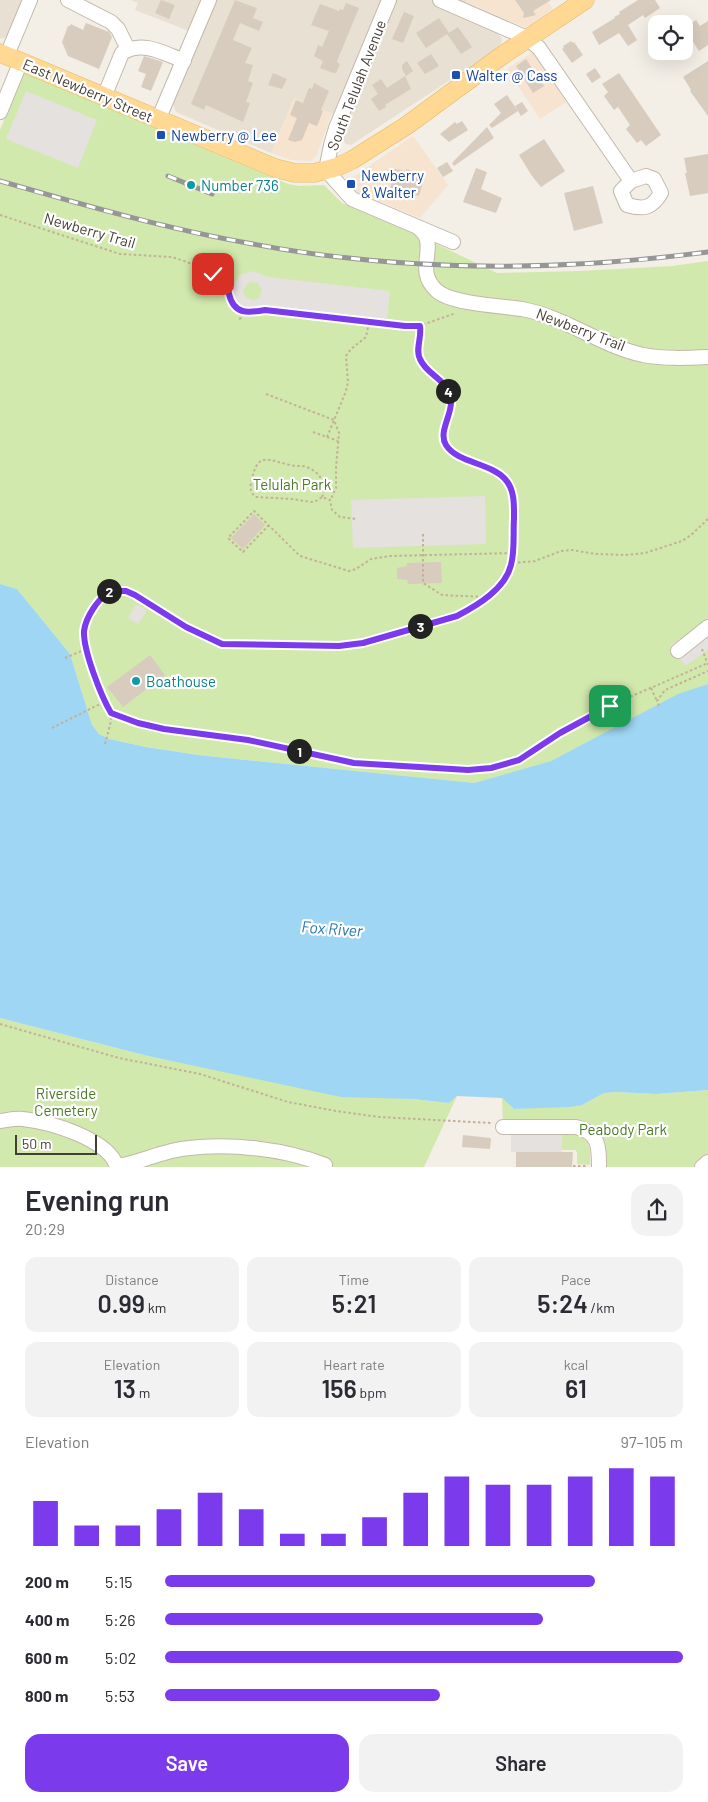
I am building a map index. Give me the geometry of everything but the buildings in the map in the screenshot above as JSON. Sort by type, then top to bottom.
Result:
[{"type":"main road","name":"East Newberry Street","points":[[9,56],[275,168],[295,173],[314,173],[337,167],[352,160],[398,131],[527,38],[585,0]]},
{"type":"street","points":[[0,112],[9,56],[30,0]]},
{"type":"street","points":[[68,0],[111,22],[118,29],[128,49]]},
{"type":"street","points":[[158,120],[209,0]]},
{"type":"street","name":"South Telulah Avenue","points":[[326,170],[336,128],[389,0]]},
{"type":"street","points":[[440,0],[527,38],[539,48],[631,181]]},
{"type":"street","points":[[104,97],[122,53],[128,49],[148,47],[184,61]]},
{"type":"street","points":[[326,170],[352,199],[453,242]]},
{"type":"street","points":[[419,228],[426,237],[427,243],[426,271],[432,285],[443,295],[464,301],[540,314],[616,346],[642,354],[667,358],[708,357]]},
{"type":"street","points":[[678,651],[708,627]]},
{"type":"street","points":[[0,1121],[21,1118],[65,1129],[87,1138],[104,1148],[113,1157],[118,1166],[132,1164],[188,1148],[237,1146],[304,1157],[325,1165]]},
{"type":"street","points":[[503,1127],[576,1127],[584,1129],[595,1138],[598,1145],[599,1167]]},
{"type":"street","points":[[702,1167],[708,1162]]},
{"type":"path","name":"Newberry Trail","points":[[0,215],[120,254],[172,258],[187,262],[216,275],[226,282],[232,301],[236,307],[244,312]]},
{"type":"path","points":[[239,319],[244,312],[254,313],[265,310],[405,326],[420,326],[462,311]]},
{"type":"path","points":[[327,437],[346,391],[348,382],[346,356],[351,349],[366,337],[369,322]]},
{"type":"path","points":[[105,744],[111,721],[111,713],[104,701],[86,649],[84,631],[86,623],[100,599],[109,591],[126,591],[135,595],[186,627],[222,644],[339,646],[363,643],[457,616],[469,610],[486,597],[505,579],[513,553],[514,518],[513,497],[510,486],[505,478],[497,472],[451,451],[445,444],[443,436],[451,410],[450,396],[443,382],[418,356],[420,326]]},
{"type":"path","points":[[266,394],[334,420],[339,432],[336,488],[330,500],[332,510],[343,518],[357,519]]},
{"type":"path","points":[[313,432],[338,441]]},
{"type":"path","points":[[268,459],[310,469],[318,474],[324,483],[325,490],[322,497],[311,502],[256,497],[250,490],[254,468],[259,462],[268,459]]},
{"type":"path","points":[[322,497],[330,500]]},
{"type":"path","points":[[269,525],[243,552],[228,538],[254,511],[269,525],[300,556],[341,570],[349,571],[356,569],[371,559],[380,557],[513,553]]},
{"type":"path","points":[[511,563],[535,561],[566,551],[625,555],[645,553],[682,541],[708,519]]},
{"type":"path","points":[[423,534],[423,583],[442,595],[486,597]]},
{"type":"path","points":[[64,658],[86,649]]},
{"type":"path","points":[[111,713],[138,723],[164,729],[248,740],[354,763],[468,770],[491,768],[519,760],[560,733],[610,706],[708,664],[703,652]]},
{"type":"path","points":[[657,701],[666,690],[708,671]]},
{"type":"path","points":[[651,688],[659,706]]},
{"type":"path","points":[[52,728],[104,701]]},
{"type":"path","points":[[0,1024],[119,1058],[200,1074],[288,1102],[379,1117],[496,1123],[503,1127]]},
{"type":"shaded area","points":[[0,0],[22,0],[7,36],[2,39],[0,38]]},
{"type":"shaded area","points":[[131,0],[467,0],[460,17],[499,34],[502,40],[499,48],[351,145],[346,144],[340,137],[345,119],[294,98],[271,153],[176,112],[173,105],[175,98],[202,36],[135,10],[138,3]]},
{"type":"shaded area","points":[[467,0],[547,0],[553,9],[531,25],[524,27],[466,2]]},
{"type":"shaded area","points":[[533,52],[566,102],[540,119],[507,69]]},
{"type":"shaded area","points":[[26,91],[97,120],[78,168],[6,139]]},
{"type":"shaded area","points":[[294,98],[332,113],[316,156],[311,161],[291,160],[271,153]]},
{"type":"shaded area","points":[[413,136],[448,185],[420,218],[357,192],[352,188],[349,180]]},
{"type":"shaded area","points":[[253,271],[268,277],[390,291],[387,321],[264,307],[251,311],[242,308],[235,300],[233,294],[234,283],[240,275]],"holes":[[[251,282],[258,283],[262,290],[259,298],[253,300],[245,297],[243,291],[246,285]]]},
{"type":"shaded area","points":[[485,496],[486,544],[353,548],[351,500]]},
{"type":"shaded area","points":[[136,604],[147,611],[138,624],[128,618]]},
{"type":"shaded area","points":[[708,617],[708,650],[685,666],[670,645],[691,632]]},
{"type":"shaded area","points":[[511,1135],[562,1135],[562,1152],[511,1152]]},
{"type":"green space","name":"Telulah Park","points":[[24,72],[288,184],[299,186],[324,185],[342,203],[420,236],[497,273],[672,266],[708,261],[708,684],[678,695],[551,761],[474,783],[198,755],[146,747],[109,739],[99,734],[92,725],[70,654],[17,589],[0,584],[0,130]]},
{"type":"green space","name":"Riverside Cemetery","points":[[0,1018],[144,1055],[413,1099],[449,1103],[457,1096],[424,1167],[0,1167]]},
{"type":"green space","name":"Peabody Park","points":[[708,1090],[708,1167],[591,1167],[589,1143],[582,1137],[577,1135],[588,1143],[590,1165],[577,1164],[577,1152],[575,1150],[562,1150],[562,1134],[521,1133],[503,1127],[502,1098],[514,1109],[582,1105],[604,1093],[656,1094]]},
{"type":"water","name":"Fox River","points":[[0,584],[17,589],[70,654],[92,725],[99,734],[109,739],[146,747],[198,755],[474,783],[551,761],[678,694],[708,684],[708,1090],[656,1094],[604,1093],[582,1105],[514,1109],[502,1098],[457,1096],[449,1103],[413,1099],[341,1097],[144,1055],[0,1018]]},
{"type":"railway","points":[[168,176],[212,194]]},
{"type":"railway","points":[[0,181],[94,208],[221,238],[309,253],[366,260],[423,264],[537,266],[651,259],[708,252]]},
{"type":"place","name":"Walter @ Cass","points":[[456,75]]},
{"type":"place","name":"Newberry @ Lee","points":[[161,135]]},
{"type":"place","name":"Newberry & Walter","points":[[351,184]]},
{"type":"place","name":"Number 736","points":[[191,185]]},
{"type":"place","name":"Boathouse","points":[[136,681]]},
{"type":"route","points":[[213,274],[226,282],[232,301],[236,307],[244,312],[254,313],[265,310],[405,326],[420,326],[421,339],[418,356],[443,382],[450,396],[451,410],[443,436],[445,444],[451,451],[462,457],[497,472],[505,478],[510,486],[514,511],[511,563],[505,579],[496,589],[469,610],[457,616],[363,643],[339,646],[222,644],[186,627],[135,595],[126,591],[109,591],[100,599],[90,615],[84,631],[86,649],[104,701],[111,713],[138,723],[164,729],[248,740],[354,763],[468,770],[491,768],[519,760],[560,733],[610,706]]}]
